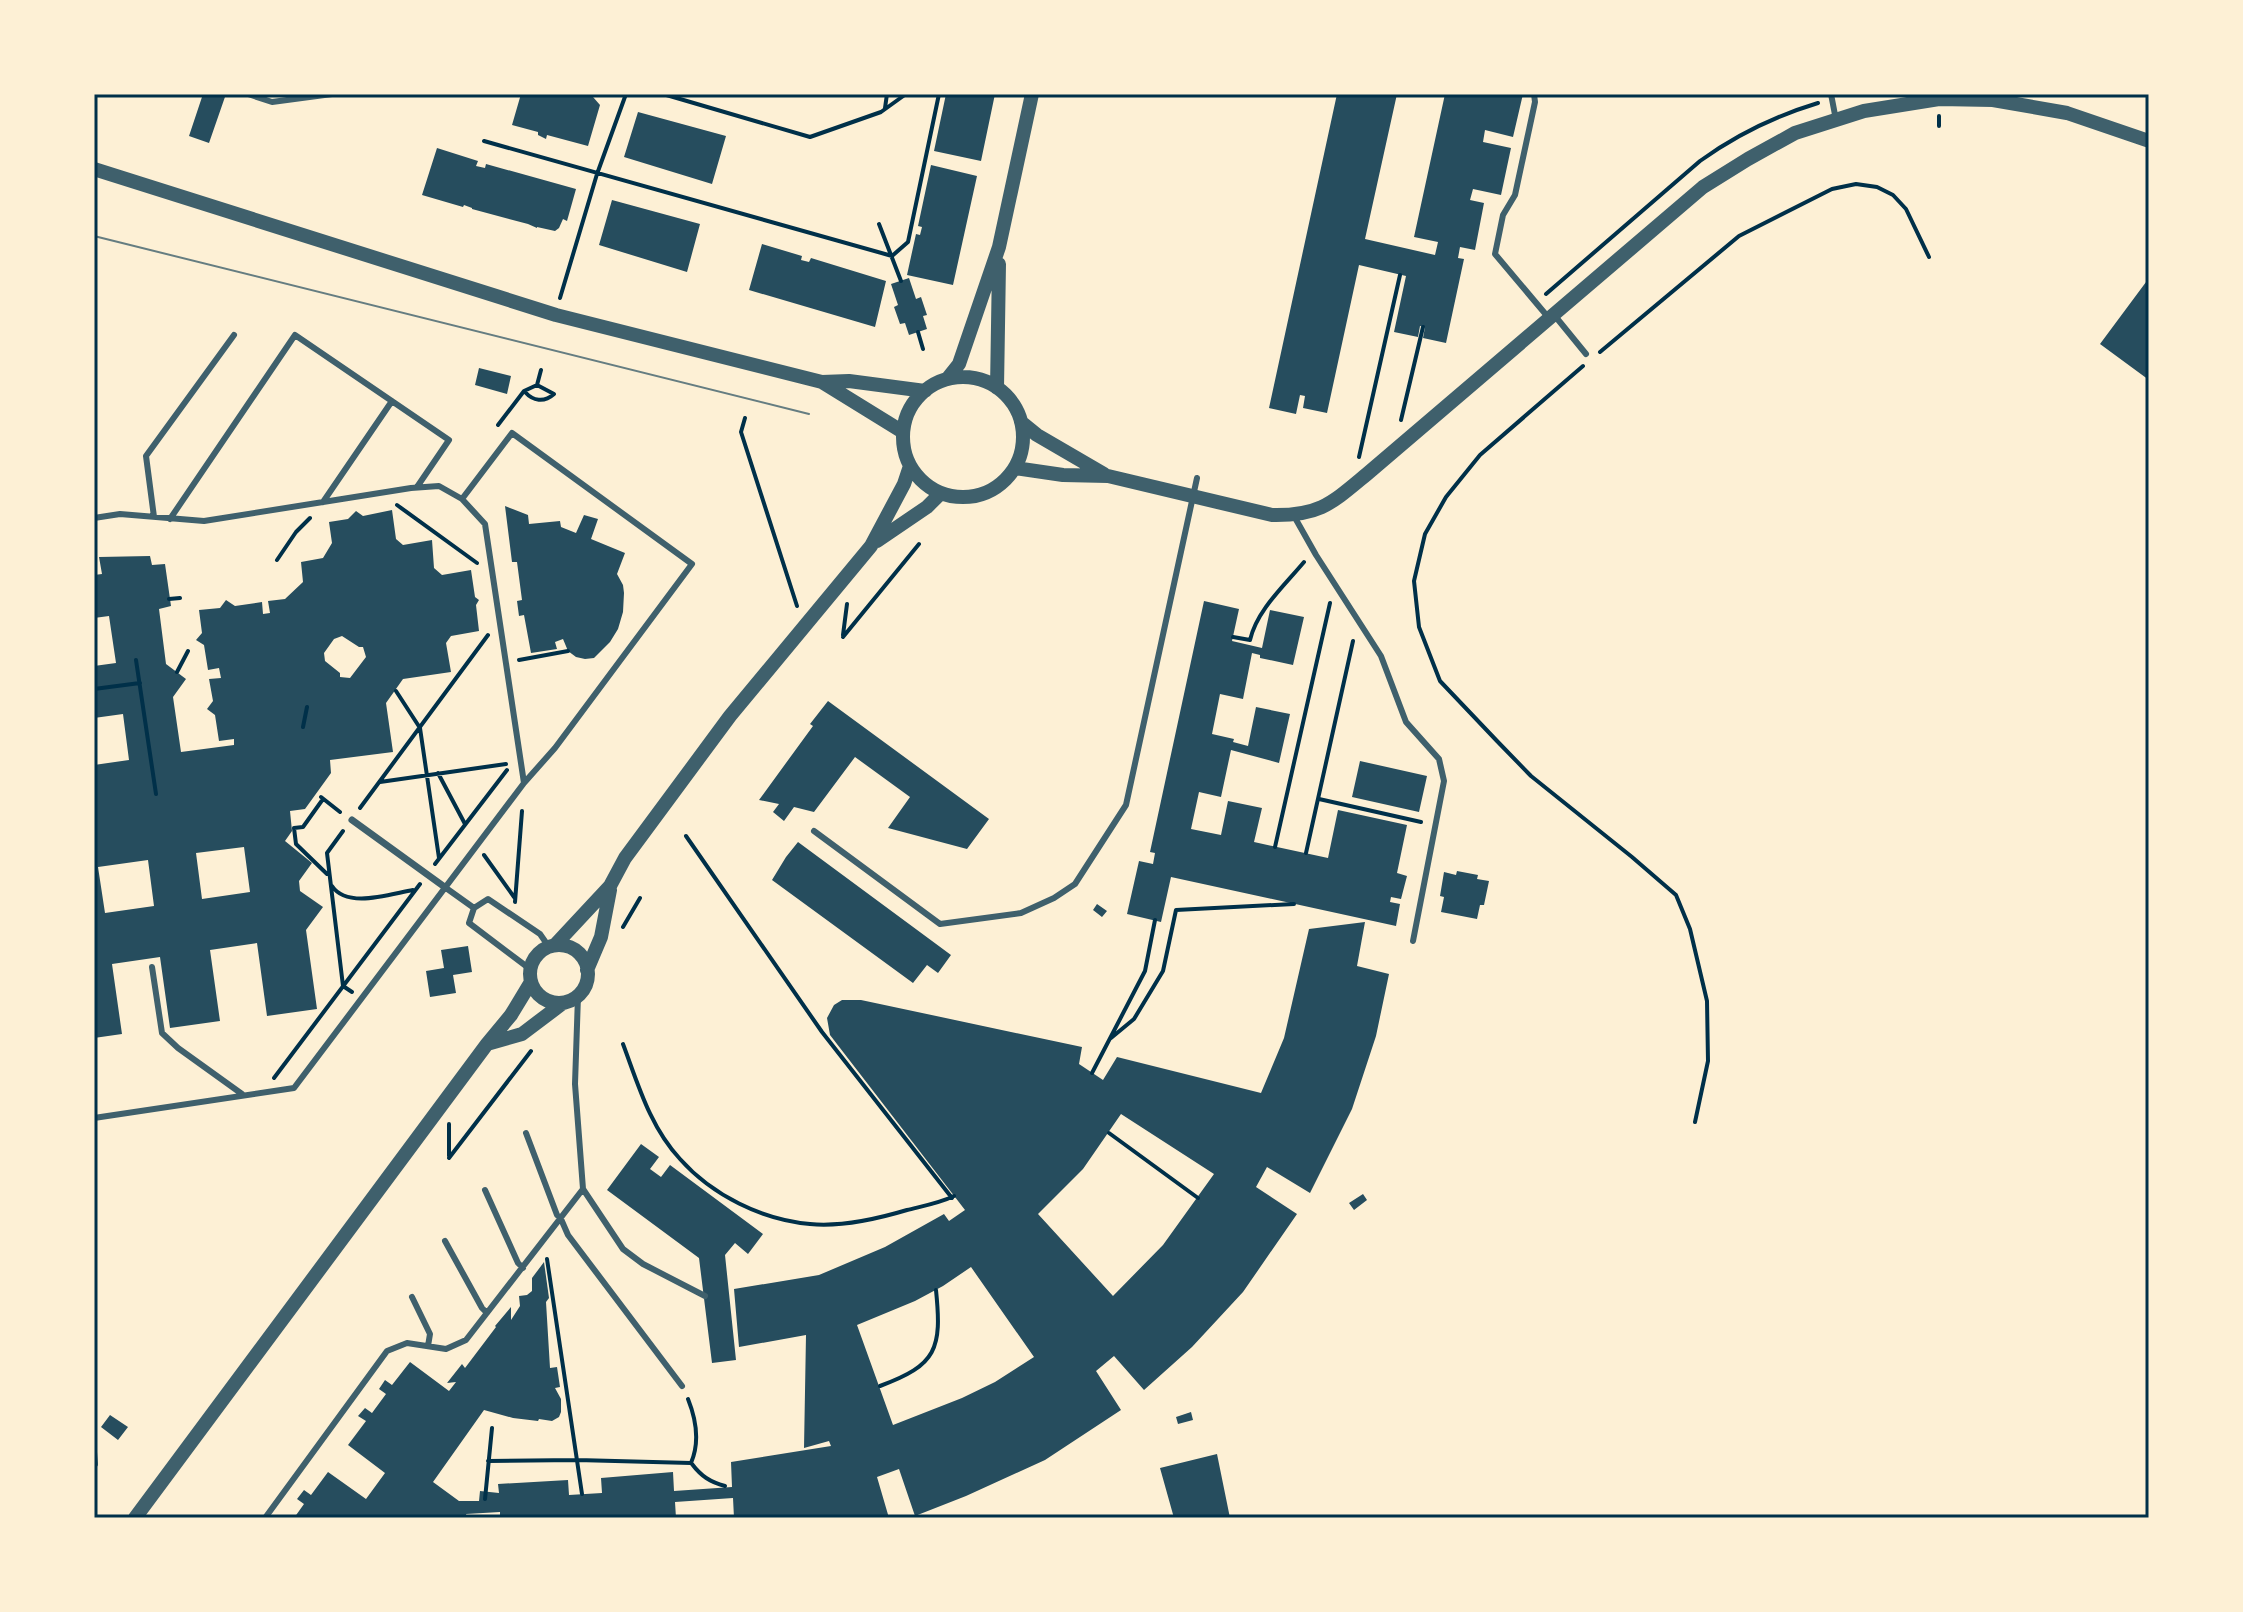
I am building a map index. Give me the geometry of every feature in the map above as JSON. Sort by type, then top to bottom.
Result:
[{"type":"street","points":[[947,379],[959,364],[999,247],[1032,94]]},
{"type":"street","points":[[1015,468],[1063,475],[1108,476],[1272,515],[1294,516],[1314,512],[1339,497],[1703,187],[1795,133],[1864,111],[1950,98],[1993,100],[2067,113],[2149,141]]},
{"type":"street","points":[[94,169],[556,315],[822,382],[849,381],[925,391]]},
{"type":"street","points":[[997,388],[999,247]]},
{"type":"street","points":[[964,377],[982,380],[997,388],[1008,397],[1021,422],[1022,446],[1015,468],[1003,482],[988,492],[971,497],[953,497],[929,487],[910,466],[904,449],[903,432],[914,403],[925,391],[947,379],[964,377]]},
{"type":"street","points":[[822,382],[903,432]]},
{"type":"street","points":[[1021,422],[1108,476]]},
{"type":"street","points":[[135,1518],[511,1015],[540,952],[552,946],[610,886],[625,858],[730,716],[871,546],[904,484],[910,466]]},
{"type":"street","points":[[871,546],[927,507],[941,493]]},
{"type":"street","points":[[352,820],[446,888]]},
{"type":"street","points":[[487,1044],[522,1034],[563,1003],[578,996],[601,937],[610,886]]},
{"type":"street","points":[[552,946],[572,949],[580,954],[587,970]]},
{"type":"street","points":[[531,976],[534,989],[546,1000],[563,1003]]},
{"type":"lane","points":[[248,94],[272,102],[332,94]]},
{"type":"lane","points":[[1534,94],[1535,102],[1515,195],[1503,215],[1495,254],[1586,354]]},
{"type":"lane","points":[[1831,94],[1836,120]]},
{"type":"lane","points":[[154,517],[146,456],[234,335]]},
{"type":"lane","points":[[170,519],[295,335],[449,440],[417,487]]},
{"type":"lane","points":[[323,502],[392,401]]},
{"type":"lane","points":[[94,1118],[294,1088],[692,564],[512,433],[462,499]]},
{"type":"lane","points":[[814,831],[940,924],[1021,913],[1075,884],[1126,805],[1197,478]]},
{"type":"lane","points":[[94,518],[120,514],[204,521],[417,487],[439,486],[462,499],[485,524],[524,783]]},
{"type":"lane","points":[[1294,516],[1381,656],[1406,722],[1439,759],[1444,781],[1413,941]]},
{"type":"lane","points":[[446,888],[474,908]]},
{"type":"lane","points":[[531,976],[469,923],[474,908],[488,899],[540,934],[552,946]]},
{"type":"lane","points":[[152,967],[162,1033],[242,1094]]},
{"type":"lane","points":[[578,996],[575,1084],[583,1189],[623,1249],[643,1264],[705,1296]]},
{"type":"lane","points":[[526,1133],[557,1215],[568,1235],[682,1386]]},
{"type":"lane","points":[[265,1518],[387,1351],[407,1343],[446,1349],[466,1340],[583,1189]]},
{"type":"lane","points":[[485,1190],[523,1268]]},
{"type":"lane","points":[[445,1241],[487,1313]]},
{"type":"lane","points":[[412,1297],[430,1334],[428,1346]]},
{"type":"lane","points":[[94,1452],[95,1464]]},
{"type":"path","points":[[559,300],[597,174],[626,94]]},
{"type":"path","points":[[663,94],[810,137],[846,126],[885,108],[906,94]]},
{"type":"path","points":[[885,108],[887,94]]},
{"type":"path","points":[[892,256],[908,242],[939,94]]},
{"type":"path","points":[[484,141],[892,256]]},
{"type":"path","points":[[1695,1122],[1708,1061],[1707,1001],[1690,929],[1676,895],[1531,776],[1440,681],[1419,627],[1414,581],[1425,534],[1446,497],[1480,455],[1739,236],[1832,189],[1856,184],[1877,187],[1893,195],[1906,209],[1929,257]]},
{"type":"path","points":[[879,224],[901,281]]},
{"type":"path","points":[[1359,457],[1400,275]]},
{"type":"path","points":[[1401,420],[1423,327]]},
{"type":"path","points":[[918,332],[923,349]]},
{"type":"path","points":[[537,385],[541,370]]},
{"type":"path","points":[[537,385],[554,394],[536,400],[526,390],[537,385]]},
{"type":"path","points":[[745,418],[741,432],[798,608]]},
{"type":"path","points":[[407,499],[392,502],[481,566],[479,553]]},
{"type":"path","points":[[277,560],[296,532],[315,513]]},
{"type":"path","points":[[843,637],[919,544]]},
{"type":"path","points":[[1233,637],[1250,640],[1260,615],[1313,549]]},
{"type":"path","points":[[1275,847],[1334,582]]},
{"type":"path","points":[[169,599],[180,598]]},
{"type":"path","points":[[1306,853],[1358,619]]},
{"type":"path","points":[[274,1076],[512,763],[378,783],[490,633]]},
{"type":"path","points":[[177,672],[188,651]]},
{"type":"path","points":[[519,660],[568,651]]},
{"type":"path","points":[[136,660],[156,794]]},
{"type":"path","points":[[94,689],[140,683]]},
{"type":"path","points":[[396,691],[420,728],[439,858]]},
{"type":"path","points":[[303,727],[307,707]]},
{"type":"path","points":[[438,773],[465,825],[515,902],[524,783]]},
{"type":"path","points":[[334,808],[322,798],[303,827],[294,828],[296,844],[329,876],[336,892],[356,899],[416,890]]},
{"type":"path","points":[[1319,799],[1435,825]]},
{"type":"path","points":[[623,1044],[651,1117],[672,1149],[696,1175],[737,1202],[783,1219],[829,1224],[889,1215],[953,1197],[822,1032],[686,836]]},
{"type":"path","points":[[327,853],[343,986]]},
{"type":"path","points":[[1111,1038],[1134,1019],[1163,971],[1176,910],[1294,904]]},
{"type":"path","points":[[1092,1073],[1145,971],[1155,920]]},
{"type":"path","points":[[1109,1133],[1198,1198]]},
{"type":"path","points":[[541,1246],[547,1253],[582,1494]]},
{"type":"path","points":[[880,1386],[900,1379],[928,1360],[938,1330],[936,1290]]},
{"type":"path","points":[[682,1386],[692,1412],[697,1441],[691,1463]]},
{"type":"path","points":[[485,1499],[492,1428]]},
{"type":"path","points":[[488,1461],[691,1463]]},
{"type":"path","points":[[691,1463],[699,1474],[725,1486]]},
{"type":"building","points":[[203,94],[226,94],[209,143],[189,136]]},
{"type":"building","points":[[521,94],[593,97],[600,105],[588,146],[547,135],[546,139],[538,132],[512,125]]},
{"type":"building","points":[[946,94],[995,94],[981,161],[934,151]]},
{"type":"building","points":[[1337,94],[1397,94],[1365,239],[1435,255],[1438,242],[1414,237],[1445,94],[1523,94],[1513,137],[1485,130],[1483,142],[1511,148],[1501,195],[1473,189],[1470,200],[1484,203],[1475,250],[1460,247],[1458,258],[1464,259],[1446,343],[1423,338],[1425,327],[1420,326],[1418,337],[1394,332],[1406,276],[1359,265],[1327,413],[1303,408],[1305,396],[1300,395],[1296,414],[1269,408]]},
{"type":"building","points":[[638,112],[726,136],[712,184],[624,157]]},
{"type":"building","points":[[437,148],[478,161],[476,166],[485,168],[486,164],[576,189],[567,221],[563,219],[555,231],[537,228],[422,195]]},
{"type":"building","points":[[931,165],[977,176],[953,285],[907,275],[916,234],[920,235],[922,227],[918,226]]},
{"type":"building","points":[[612,200],[700,224],[687,272],[599,245]]},
{"type":"building","points":[[762,244],[802,256],[801,260],[809,262],[811,258],[886,281],[875,327],[749,290]]},
{"type":"building","points":[[909,278],[916,299],[921,297],[927,315],[923,316],[927,329],[909,335],[905,323],[900,324],[894,307],[898,305],[891,284]]},
{"type":"building","points":[[2149,278],[2149,380],[2100,344]]},
{"type":"building","points":[[479,368],[511,376],[507,394],[475,385]]},
{"type":"building","points":[[505,506],[528,515],[529,524],[560,521],[561,527],[576,533],[584,515],[598,519],[591,539],[625,553],[617,574],[624,593],[618,629],[594,658],[576,657],[568,651],[563,639],[555,642],[557,649],[531,653],[524,615],[519,616],[517,601],[522,600],[517,562],[512,562]]},
{"type":"building","points":[[392,510],[396,539],[403,545],[432,540],[434,568],[442,575],[471,570],[475,597],[479,600],[476,605],[479,631],[451,636],[446,643],[451,672],[403,679],[386,703],[393,752],[330,760],[331,773],[305,809],[290,811],[292,831],[285,841],[312,863],[299,881],[300,891],[323,907],[306,930],[317,1009],[267,1016],[257,943],[210,950],[220,1021],[170,1028],[160,957],[112,964],[122,1034],[94,1038],[94,765],[129,760],[123,714],[94,718],[94,666],[116,663],[109,616],[94,618],[94,575],[102,574],[99,557],[150,556],[152,565],[165,564],[171,606],[159,609],[166,664],[186,679],[173,697],[181,752],[234,745],[234,739],[219,741],[215,715],[207,709],[213,701],[209,679],[221,678],[219,668],[208,670],[204,645],[196,640],[202,633],[199,610],[220,608],[226,600],[235,606],[262,602],[263,614],[270,613],[268,601],[285,599],[303,582],[301,562],[323,558],[332,543],[329,522],[348,519],[356,511],[363,516]],"holes":[[[342,636],[363,647],[366,657],[350,678],[340,677],[340,673],[325,661],[324,653],[334,639]],[[244,847],[250,892],[202,899],[196,853]],[[148,860],[154,906],[105,913],[98,867]]]},
{"type":"building","points":[[1204,601],[1239,609],[1232,641],[1262,648],[1270,610],[1304,617],[1293,665],[1260,658],[1260,655],[1252,653],[1243,699],[1220,694],[1212,734],[1248,746],[1256,707],[1290,714],[1279,763],[1231,750],[1221,797],[1199,792],[1191,829],[1221,835],[1228,801],[1262,808],[1254,842],[1328,858],[1338,810],[1407,825],[1397,873],[1407,876],[1401,899],[1391,897],[1390,902],[1400,904],[1396,926],[1171,877],[1161,922],[1127,914],[1139,861],[1153,864],[1155,853],[1150,852]]},
{"type":"building","points":[[828,701],[989,819],[967,849],[888,828],[910,797],[855,757],[814,812],[794,807],[784,821],[773,812],[779,804],[759,800]]},
{"type":"building","points":[[1360,761],[1427,776],[1419,812],[1352,797]]},
{"type":"building","points":[[798,842],[951,955],[938,973],[927,965],[913,983],[772,880]]},
{"type":"building","points":[[1457,871],[1478,875],[1477,879],[1489,881],[1484,905],[1480,905],[1477,919],[1441,912],[1444,872],[1456,875]]},
{"type":"building","points":[[1097,904],[1107,911],[1102,917],[1093,910]]},
{"type":"building","points":[[1365,922],[1357,966],[1389,974],[1376,1036],[1352,1109],[1310,1193],[1267,1167],[1256,1187],[1297,1214],[1243,1292],[1192,1347],[1144,1390],[1114,1356],[1096,1371],[1121,1410],[1045,1460],[915,1516],[899,1469],[877,1477],[889,1518],[734,1518],[733,1498],[675,1502],[676,1518],[500,1518],[500,1512],[466,1514],[467,1518],[294,1518],[304,1504],[297,1499],[304,1490],[311,1495],[328,1472],[366,1499],[385,1473],[348,1445],[366,1421],[358,1416],[365,1408],[372,1413],[386,1394],[379,1389],[385,1380],[392,1385],[410,1362],[449,1391],[456,1382],[447,1383],[462,1364],[465,1368],[511,1307],[511,1320],[520,1306],[519,1296],[532,1291],[532,1278],[544,1262],[549,1298],[546,1302],[550,1368],[557,1367],[560,1387],[555,1388],[561,1399],[561,1412],[552,1421],[538,1421],[484,1410],[433,1482],[459,1501],[479,1501],[480,1491],[499,1493],[498,1484],[568,1480],[569,1495],[602,1493],[601,1478],[673,1472],[674,1491],[732,1487],[731,1462],[831,1446],[829,1441],[804,1448],[806,1335],[739,1347],[734,1289],[819,1275],[885,1247],[944,1214],[949,1221],[965,1210],[830,1035],[827,1018],[834,1005],[842,1000],[861,1000],[1082,1047],[1079,1064],[1103,1080],[1117,1057],[1261,1093],[1284,1038],[1309,929]],"holes":[[[1121,1114],[1214,1174],[1163,1245],[1113,1296],[1038,1214],[1083,1169]],[[971,1267],[1034,1357],[995,1382],[962,1398],[893,1425],[857,1325],[915,1301]]]},
{"type":"building","points":[[468,946],[472,972],[453,975],[456,993],[430,997],[426,971],[444,968],[441,950]]},
{"type":"building","points":[[641,1144],[659,1157],[650,1169],[661,1177],[670,1165],[763,1234],[748,1254],[735,1243],[725,1255],[736,1360],[712,1363],[699,1258],[607,1190]]},
{"type":"building","points":[[1363,1194],[1367,1200],[1354,1210],[1349,1203]]},
{"type":"building","points":[[1191,1412],[1193,1420],[1178,1424],[1176,1417]]},
{"type":"building","points":[[110,1415],[128,1427],[118,1440],[101,1427]]},
{"type":"building","points":[[1217,1454],[1230,1518],[1174,1518],[1160,1468]]},
{"type":"tram line","points":[[94,236],[809,414]]}]
